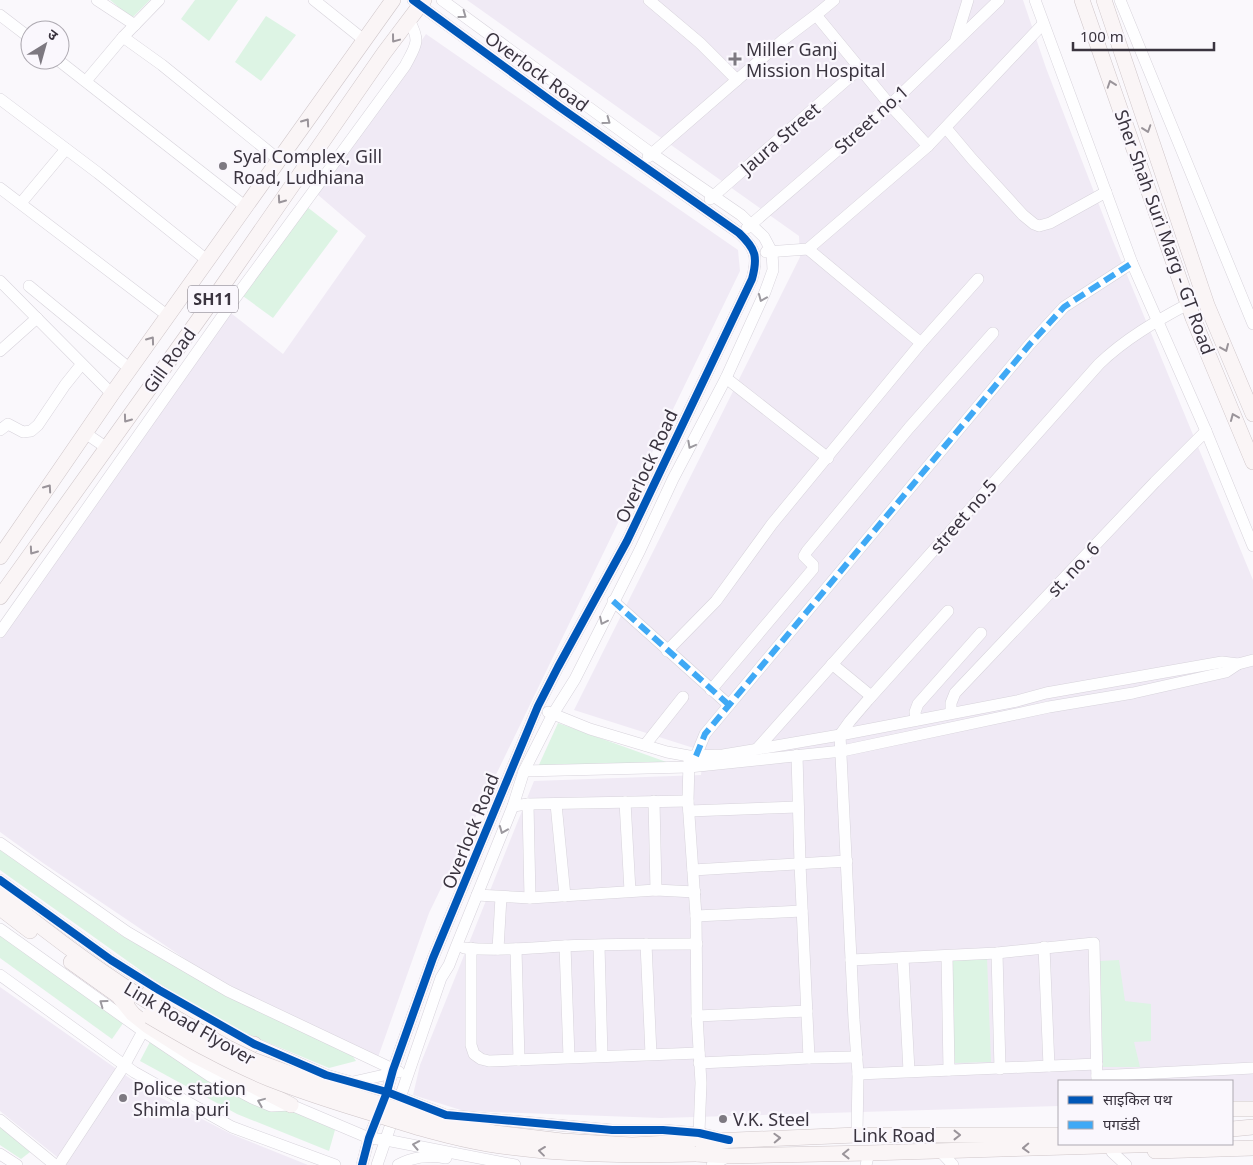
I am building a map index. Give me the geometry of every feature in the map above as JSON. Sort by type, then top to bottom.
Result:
[{"type":"main road","name":"Gill Road","points":[[0,557],[112,394],[392,0]]},
{"type":"main road","name":"Sher Shah Suri Marg - GT Road","points":[[1082,0],[1188,304],[1253,462]]},
{"type":"main road","name":"Sher Shah Suri Marg - GT Road","points":[[1104,0],[1207,305],[1253,414]]},
{"type":"main road","name":"Gill Road","points":[[0,597],[409,20],[419,2]]},
{"type":"main road","name":"Link Road Flyover","points":[[0,894],[126,995]]},
{"type":"main road","name":"Link Road Flyover","points":[[0,908],[195,1043],[268,1078],[320,1097],[441,1135],[488,1144],[554,1152],[625,1156],[694,1143],[729,1140]]},
{"type":"main road","points":[[249,1045],[153,994],[126,995],[133,1014],[148,1026],[192,1054],[291,1105]]},
{"type":"main road","points":[[1233,1109],[1253,1109]]},
{"type":"main road","points":[[1233,1130],[1253,1127]]},
{"type":"main road","name":"Link Road","points":[[729,1140],[857,1135],[1058,1135]]},
{"type":"main road","points":[[1233,1142],[1253,1140]]},
{"type":"main road","name":"Link Road Flyover","points":[[694,1143],[726,1160]]},
{"type":"main road","points":[[1106,1149],[1156,1145]]},
{"type":"main road","name":"Link Road","points":[[726,1160],[867,1159],[940,1151],[1075,1146],[1106,1149]]},
{"type":"main road","points":[[1106,1149],[1253,1148]]},
{"type":"street","points":[[97,0],[135,25]]},
{"type":"street","points":[[86,81],[123,37],[159,0]]},
{"type":"street","points":[[314,0],[364,40]]},
{"type":"street","name":"Overlock Road","points":[[377,1165],[441,978],[449,965],[513,806],[524,771],[553,714],[575,679],[640,550],[673,479],[726,378],[773,270],[772,252],[764,237],[751,224],[442,0]]},
{"type":"street","points":[[649,0],[700,43],[737,80]]},
{"type":"street","points":[[642,164],[651,153],[783,40],[834,0]]},
{"type":"street","points":[[955,41],[968,0]]},
{"type":"street","name":"Street no.1","points":[[739,233],[890,105],[999,0]]},
{"type":"street","points":[[1035,0],[1119,223],[1132,263],[1206,431],[1253,546]]},
{"type":"street","points":[[1120,0],[1253,323]]},
{"type":"street","name":"Overlock Road","points":[[362,1165],[369,1138],[387,1092],[433,958],[538,706],[628,541],[752,279],[755,266],[755,253],[749,243],[739,233],[558,106],[419,2]]},
{"type":"street","points":[[0,15],[20,30]]},
{"type":"street","points":[[816,15],[859,69],[928,146]]},
{"type":"street","points":[[0,632],[233,301],[405,66],[415,47],[417,34],[409,20]]},
{"type":"street","points":[[755,253],[808,249],[928,146],[1043,24]]},
{"type":"street","points":[[474,44],[484,30]]},
{"type":"street","points":[[123,37],[162,65],[279,160]]},
{"type":"street","points":[[70,69],[246,207]]},
{"type":"street","name":"Jaura Street","points":[[702,206],[859,69]]},
{"type":"street","points":[[558,106],[568,92]]},
{"type":"street","points":[[0,99],[66,148],[208,261]]},
{"type":"street","points":[[946,128],[1023,215],[1034,224],[1039,226],[1050,223],[1106,192]]},
{"type":"street","points":[[20,203],[66,148]]},
{"type":"street","points":[[0,188],[168,316]]},
{"type":"street","points":[[808,249],[921,343]]},
{"type":"street","points":[[0,880],[111,960],[249,1045],[326,1076],[387,1092],[446,1114],[612,1130],[663,1130],[694,1143],[700,1083],[697,1016],[696,892],[689,806],[691,760],[705,734],[998,382],[1057,314],[1132,263]]},
{"type":"street","points":[[668,651],[716,601],[772,524],[921,343],[978,279]]},
{"type":"street","points":[[0,281],[112,394]]},
{"type":"street","points":[[29,286],[130,369]]},
{"type":"street","name":"street no.5","points":[[757,749],[1099,364],[1118,347],[1158,320],[1188,304]]},
{"type":"street","points":[[0,351],[37,318]]},
{"type":"street","points":[[712,690],[813,569],[813,565],[804,556],[807,551],[896,444],[993,333]]},
{"type":"street","points":[[0,430],[8,424],[23,432],[31,431],[38,425],[65,385],[82,365]]},
{"type":"street","points":[[726,378],[828,458]]},
{"type":"street","name":"st. no. 6","points":[[951,713],[951,703],[956,693],[1155,482],[1206,431]]},
{"type":"street","points":[[85,433],[107,448]]},
{"type":"street","points":[[613,601],[729,705]]},
{"type":"street","points":[[857,1135],[858,1074],[840,735],[871,696],[948,611]]},
{"type":"street","points":[[916,720],[915,712],[921,700],[981,634]]},
{"type":"street","points":[[524,771],[842,751],[1226,672],[1238,664],[1253,660]]},
{"type":"street","points":[[538,706],[590,729],[691,760],[840,735],[1046,693],[1222,662],[1238,664]]},
{"type":"street","points":[[832,664],[871,696]]},
{"type":"street","points":[[644,745],[683,697]]},
{"type":"street","points":[[797,755],[809,1058]]},
{"type":"street","points":[[513,806],[654,801],[689,806],[798,807]]},
{"type":"street","points":[[654,801],[656,890]]},
{"type":"street","points":[[625,802],[630,891]]},
{"type":"street","points":[[528,804],[530,898]]},
{"type":"street","points":[[556,804],[564,896]]},
{"type":"street","points":[[0,843],[127,932],[228,991],[393,1071],[409,1075]]},
{"type":"street","points":[[693,870],[847,861]]},
{"type":"street","points":[[476,895],[530,898],[656,890],[696,892]]},
{"type":"street","points":[[498,949],[501,897]]},
{"type":"street","points":[[696,916],[802,911]]},
{"type":"street","points":[[0,929],[143,1031],[210,1076],[252,1098],[271,1106],[291,1105],[369,1138],[515,1165]]},
{"type":"street","points":[[851,960],[997,953],[1094,943],[1097,1074]]},
{"type":"street","points":[[646,944],[651,1054]]},
{"type":"street","points":[[456,947],[516,949],[565,946],[697,944]]},
{"type":"street","points":[[565,946],[569,1057]]},
{"type":"street","points":[[598,946],[602,1056]]},
{"type":"street","points":[[1044,947],[1049,1066]]},
{"type":"street","points":[[471,948],[470,1045],[474,1054],[482,1059],[519,1060],[651,1054],[699,1058],[857,1057]]},
{"type":"street","points":[[516,949],[519,1060]]},
{"type":"street","points":[[997,953],[1000,1069]]},
{"type":"street","points":[[948,956],[949,1070]]},
{"type":"street","points":[[433,958],[449,965]]},
{"type":"street","points":[[903,958],[909,1071]]},
{"type":"street","points":[[0,975],[124,1065],[232,1127],[335,1165]]},
{"type":"street","points":[[697,1016],[807,1011]]},
{"type":"street","points":[[59,1165],[124,1065],[143,1031]]},
{"type":"street","points":[[858,1074],[1049,1066],[1097,1074],[1253,1068]]},
{"type":"street","points":[[353,1082],[393,1071]]},
{"type":"street","points":[[0,1120],[55,1165]]},
{"type":"street","points":[[1106,1149],[1126,1165]]},
{"type":"street","points":[[940,1151],[953,1165]]},
{"type":"street","points":[[0,1154],[18,1165]]},
{"type":"street","points":[[398,1165],[408,1160],[437,1156],[490,1165]]},
{"type":"street","points":[[712,1165],[726,1160]]},
{"type":"shaded area","points":[[467,0],[1023,0],[1046,68],[1113,241],[1253,580],[1253,1101],[1233,1102],[1233,1080],[1058,1080],[1058,1106],[661,1118],[464,1111],[413,1095],[420,1065],[534,781],[701,775],[703,751],[574,710],[800,257],[799,236]]},
{"type":"shaded area","points":[[426,34],[738,250],[740,271],[429,913],[377,1060],[206,973],[0,832],[0,639],[227,310],[283,354],[366,236],[317,194]]},
{"type":"shaded area","points":[[0,987],[148,1091],[231,1134],[308,1165],[67,1165],[0,1111]]},
{"type":"green space","points":[[110,0],[150,0],[132,18]]},
{"type":"green space","points":[[195,0],[238,0],[209,41],[181,19]]},
{"type":"green space","points":[[266,16],[296,35],[261,81],[235,62]]},
{"type":"green space","points":[[302,203],[338,231],[273,318],[236,291]]},
{"type":"green space","points":[[558,723],[672,764],[538,767]]},
{"type":"green space","points":[[0,849],[119,934],[229,997],[348,1049],[356,1061],[329,1068],[219,1022],[157,982],[0,870]]},
{"type":"green space","points":[[0,928],[126,1019],[112,1039],[0,958]]},
{"type":"green space","points":[[987,957],[991,1062],[954,1063],[944,959]]},
{"type":"green space","points":[[1119,960],[1125,1001],[1151,1004],[1151,1041],[1134,1042],[1140,1067],[1103,1067],[1100,961]]},
{"type":"green space","points":[[152,1038],[335,1130],[329,1151],[237,1114],[140,1061]]},
{"type":"green space","points":[[0,1125],[30,1152],[21,1159],[0,1145]]},
{"type":"marked path","points":[[696,756],[705,734],[1030,344],[1064,307],[1132,263]]},
{"type":"marked path","points":[[613,601],[729,705]]},
{"type":"cycle path","points":[[362,1165],[369,1138],[387,1092],[433,958],[538,706],[627,541],[752,279],[755,265],[752,249],[739,233],[558,106],[413,0]]},
{"type":"cycle path","points":[[0,880],[111,960],[159,990],[254,1044],[326,1075],[387,1092],[446,1115],[612,1130],[663,1130],[699,1133],[729,1140]]},
{"type":"place","name":"Miller Ganj Mission Hospital","points":[[735,59]]},
{"type":"place","name":"Syal Complex, Gill Road, Ludhiana","points":[[223,166]]},
{"type":"place","name":"Police station Shimla puri","points":[[123,1098]]},
{"type":"place","name":"V.K. Steel","points":[[723,1119]]}]
